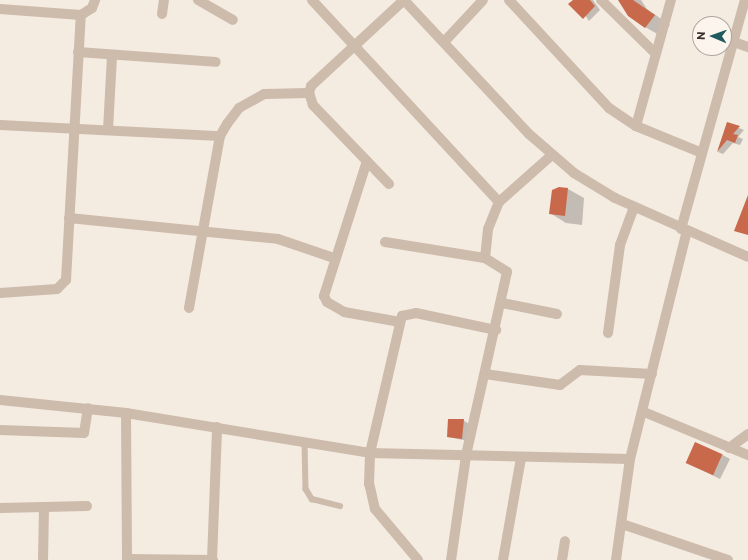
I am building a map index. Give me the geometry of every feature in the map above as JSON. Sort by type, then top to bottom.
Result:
[{"type":"street","points":[[0,9],[81,15],[92,8],[95,0]]},
{"type":"street","points":[[162,14],[164,0]]},
{"type":"street","points":[[198,0],[232,20]]},
{"type":"street","points":[[312,0],[499,202]]},
{"type":"street","points":[[389,184],[313,105],[309,93],[311,86],[404,0],[552,155],[574,173],[634,207],[684,230],[747,254]]},
{"type":"street","points":[[444,42],[483,0]]},
{"type":"street","points":[[508,0],[609,108],[636,126],[702,153]]},
{"type":"street","points":[[601,0],[655,53]]},
{"type":"street","points":[[636,126],[655,53],[671,0]]},
{"type":"street","points":[[616,560],[630,459],[644,412],[702,153],[734,42],[744,0]]},
{"type":"street","points":[[0,293],[58,289],[66,280],[72,128],[81,15]]},
{"type":"street","points":[[734,42],[748,47]]},
{"type":"street","points":[[78,52],[216,62]]},
{"type":"street","points":[[108,130],[112,55]]},
{"type":"street","points":[[189,308],[201,231],[220,136],[239,108],[249,100],[264,94],[309,93]]},
{"type":"street","points":[[0,124],[220,136]]},
{"type":"street","points":[[485,258],[488,229],[499,202],[552,155]]},
{"type":"street","points":[[367,161],[325,285],[327,302],[344,312],[400,322]]},
{"type":"street","points":[[608,333],[620,245],[634,207]]},
{"type":"street","points":[[68,218],[278,239],[334,258]]},
{"type":"street","points":[[385,242],[485,258],[507,272],[496,330],[466,456],[451,560]]},
{"type":"street","points":[[502,303],[557,314]]},
{"type":"street","points":[[418,560],[374,509],[369,484],[370,453],[400,322],[407,313],[416,313],[496,330]]},
{"type":"street","points":[[485,374],[560,385],[580,370],[652,374]]},
{"type":"street","points":[[0,400],[126,413],[370,453],[521,458],[630,459]]},
{"type":"street","points":[[0,430],[84,433],[88,408]]},
{"type":"street","points":[[644,412],[748,455]]},
{"type":"street","points":[[126,413],[127,559],[212,560],[217,427]]},
{"type":"street","points":[[729,448],[748,434]]},
{"type":"street","points":[[503,560],[521,458]]},
{"type":"street","points":[[0,508],[44,509],[87,506]]},
{"type":"street","points":[[43,560],[44,509]]},
{"type":"street","points":[[622,524],[728,560]]},
{"type":"street","points":[[562,560],[565,542]]},
{"type":"lane","points":[[305,442],[306,489],[312,499],[340,506]]},
{"type":"building","points":[[573,0],[590,0],[595,6],[583,19],[568,4]]},
{"type":"building","points":[[618,0],[633,0],[655,15],[645,28],[628,16]]},
{"type":"building","points":[[727,122],[740,126],[733,134],[738,135],[735,143],[727,140],[717,152]]},
{"type":"building","points":[[559,187],[568,188],[565,216],[549,214],[552,190]]},
{"type":"building","points":[[748,195],[748,235],[734,231]]},
{"type":"building","points":[[448,419],[464,419],[462,439],[447,437]]},
{"type":"building","points":[[695,442],[722,454],[713,475],[686,463]]}]
